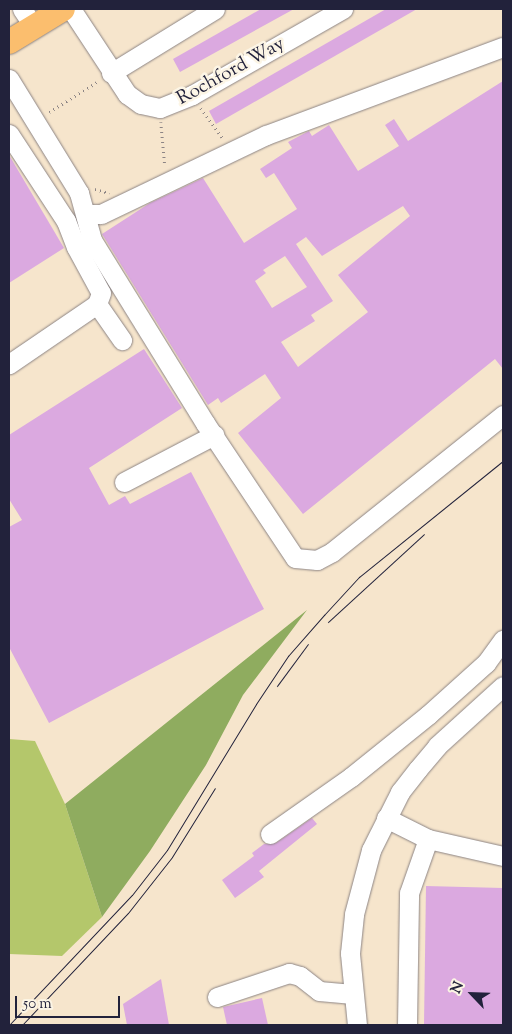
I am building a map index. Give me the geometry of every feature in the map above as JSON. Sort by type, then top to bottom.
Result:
[{"type":"main road","points":[[9,42],[28,18],[63,9]]},
{"type":"street","name":"Rochford Way","points":[[70,9],[111,73],[134,100],[160,108],[183,99],[343,9]]},
{"type":"street","points":[[111,73],[215,9]]},
{"type":"street","points":[[86,214],[101,214],[266,135],[503,47]]},
{"type":"street","points":[[9,79],[79,193],[92,240],[214,435],[294,558],[317,560],[503,415]]},
{"type":"street","points":[[9,134],[66,221],[76,246],[100,288],[97,304],[9,364]]},
{"type":"street","points":[[97,304],[122,340]]},
{"type":"street","points":[[124,482],[214,435]]},
{"type":"street","points":[[270,834],[351,777],[428,716],[486,663],[503,640]]},
{"type":"street","points":[[357,1025],[350,953],[354,914],[366,864],[386,818],[400,792],[437,746],[503,686]]},
{"type":"street","points":[[386,818],[428,839],[503,856]]},
{"type":"street","points":[[407,1025],[409,893],[428,839]]},
{"type":"street","points":[[217,997],[288,973],[300,976],[319,991],[353,994]]},
{"type":"path","points":[[53,121],[48,112],[111,73]]},
{"type":"path","points":[[158,170],[166,166],[160,108]]},
{"type":"path","points":[[94,188],[109,193],[117,189]]},
{"type":"green space","points":[[307,610],[243,695],[206,765],[150,851],[102,917],[65,804]]},
{"type":"green space","points":[[9,739],[35,741],[65,804],[102,917],[62,956],[9,954]]},
{"type":"building","points":[[261,9],[294,9],[180,72],[173,59]]},
{"type":"building","points":[[386,9],[417,9],[216,124],[209,111]]},
{"type":"building","points":[[503,81],[503,369],[495,359],[303,514],[238,433],[281,398],[265,374],[221,403],[218,398],[208,405],[102,234],[150,203],[203,178],[244,243],[297,209],[274,173],[266,178],[260,169],[292,148],[288,142],[309,131],[312,136],[329,125],[358,171],[399,146],[385,125],[394,119],[408,141]],"holes":[[[403,206],[410,216],[338,275],[368,312],[298,367],[281,342],[315,321],[311,315],[333,301],[296,244],[306,237],[322,256]],[[285,256],[307,287],[272,308],[255,281],[266,273],[263,270]]]},
{"type":"building","points":[[9,155],[64,248],[9,283]]},
{"type":"building","points":[[144,349],[182,408],[89,468],[109,505],[125,496],[130,504],[191,472],[264,609],[49,723],[9,647],[9,527],[22,520],[9,499],[9,435]]},
{"type":"building","points":[[312,818],[317,824],[259,871],[264,877],[235,898],[222,880],[254,856],[252,853],[264,844],[276,843]]},
{"type":"building","points":[[426,886],[503,888],[503,1025],[424,1025]]},
{"type":"building","points":[[161,979],[169,1025],[127,1025],[123,1004]]},
{"type":"building","points":[[262,998],[268,1025],[227,1025],[223,1007]]},
{"type":"tram line","points":[[9,1025],[132,895],[167,850],[256,704],[288,656],[359,577],[503,461]]},
{"type":"tram line","points":[[328,622],[424,534]]},
{"type":"tram line","points":[[277,686],[308,644]]},
{"type":"tram line","points":[[22,1025],[128,913],[172,857],[215,788]]}]
